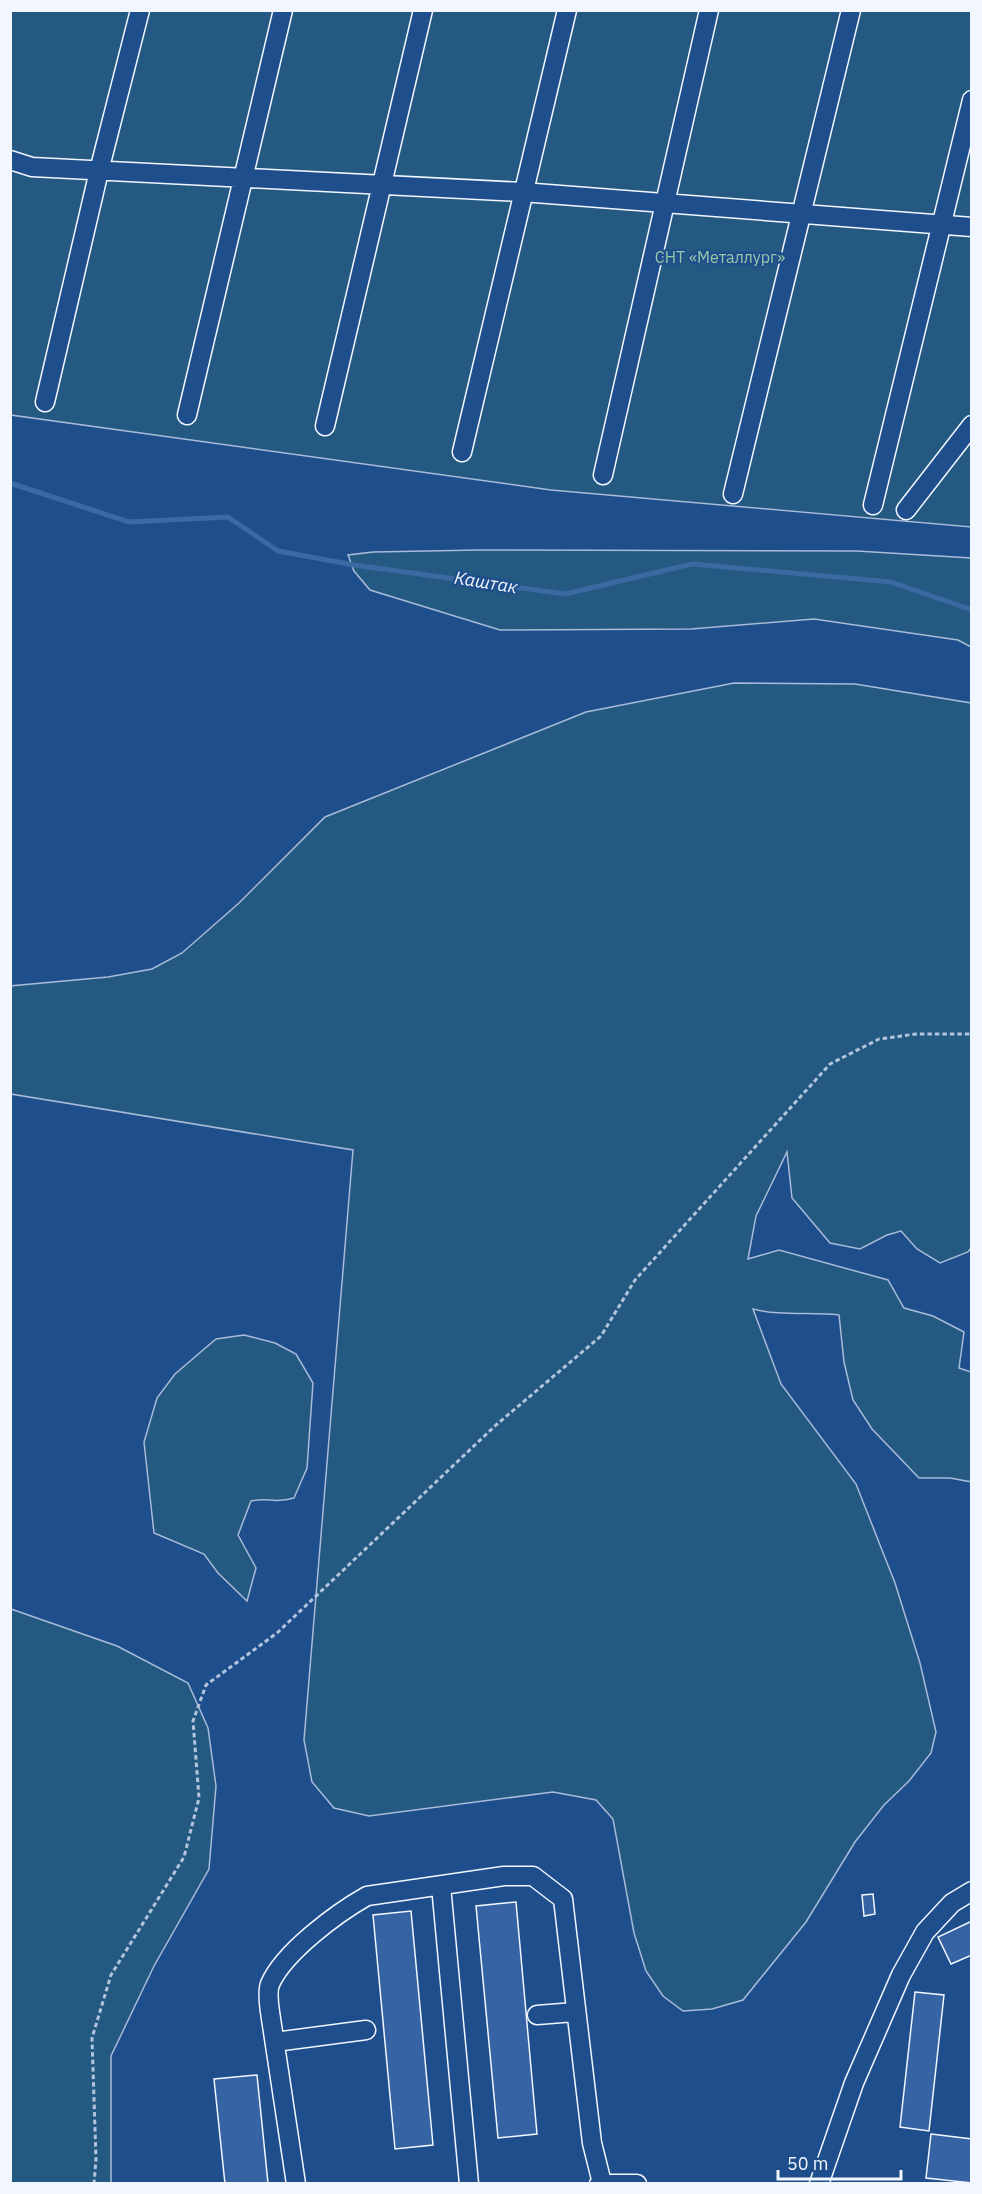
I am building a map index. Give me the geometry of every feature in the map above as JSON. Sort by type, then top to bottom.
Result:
[{"type":"lane","points":[[45,402],[99,171],[140,10]]},
{"type":"lane","points":[[187,415],[283,10]]},
{"type":"lane","points":[[325,426],[423,10]]},
{"type":"lane","points":[[462,452],[567,10]]},
{"type":"lane","points":[[603,475],[709,10]]},
{"type":"lane","points":[[733,494],[851,10]]},
{"type":"lane","points":[[873,506],[939,225],[972,100]]},
{"type":"lane","points":[[10,160],[32,167],[522,192],[972,227]]},
{"type":"lane","points":[[906,510],[972,425]]},
{"type":"lane","points":[[296,2184],[269,1986],[286,1959],[350,1906],[367,1896],[504,1876],[533,1875],[563,1899],[592,2143],[601,2183],[637,2184]]},
{"type":"lane","points":[[441,1886],[469,2184]]},
{"type":"lane","points":[[819,2184],[854,2083],[901,1975],[925,1932],[952,1903],[972,1891]]},
{"type":"lane","points":[[537,2015],[575,2012]]},
{"type":"lane","points":[[275,2042],[366,2030]]},
{"type":"path","points":[[94,2184],[96,2159],[92,2038],[111,1975],[184,1857],[199,1798],[193,1721],[206,1685],[277,1633],[496,1425],[601,1336],[635,1280],[830,1064],[879,1039],[915,1034],[972,1034]]},
{"type":"green space","name":"СНТ «Металлург»","points":[[11,11],[971,11],[971,527],[551,490],[11,415]]},
{"type":"green space","points":[[857,551],[971,558],[971,647],[958,640],[814,619],[691,629],[500,630],[370,590],[354,571],[348,555],[373,552]]},
{"type":"green space","points":[[734,683],[855,684],[971,703],[971,1248],[968,1252],[940,1263],[917,1249],[901,1231],[887,1235],[860,1249],[830,1243],[792,1198],[787,1152],[756,1216],[748,1259],[779,1250],[888,1280],[904,1308],[933,1316],[964,1332],[959,1368],[971,1372],[972,1482],[950,1478],[919,1478],[872,1429],[853,1400],[844,1362],[839,1315],[753,1309],[781,1384],[856,1484],[895,1583],[920,1663],[936,1732],[931,1753],[909,1781],[884,1805],[855,1842],[806,1922],[743,2000],[712,2009],[683,2011],[663,1996],[646,1971],[634,1933],[613,1819],[596,1800],[553,1792],[369,1816],[334,1808],[312,1782],[304,1740],[353,1150],[11,1094],[10,986],[108,977],[152,969],[182,953],[239,903],[325,817],[586,712]]},
{"type":"green space","points":[[244,1335],[275,1343],[296,1354],[313,1383],[307,1468],[294,1498],[251,1501],[238,1535],[256,1568],[247,1601],[218,1573],[204,1554],[154,1533],[144,1442],[157,1398],[175,1374],[216,1339]]},
{"type":"green space","points":[[11,1609],[117,1646],[188,1683],[208,1728],[216,1786],[209,1869],[154,1966],[111,2056],[111,2183],[11,2183]]},
{"type":"building","points":[[873,1894],[875,1914],[864,1916],[862,1895]]},
{"type":"building","points":[[516,1902],[537,2134],[498,2138],[476,1906]]},
{"type":"building","points":[[411,1911],[433,2145],[395,2149],[373,1915]]},
{"type":"building","points":[[972,1921],[972,1955],[951,1964],[938,1937]]},
{"type":"building","points":[[915,1992],[944,1995],[929,2131],[900,2127]]},
{"type":"building","points":[[257,2075],[268,2183],[225,2184],[214,2079]]},
{"type":"building","points":[[931,2134],[972,2139],[972,2183],[926,2178]]},
{"type":"waterway","name":"Каштак","points":[[10,483],[129,522],[228,517],[278,551],[354,565],[565,594],[692,564],[891,582],[972,610]]}]
